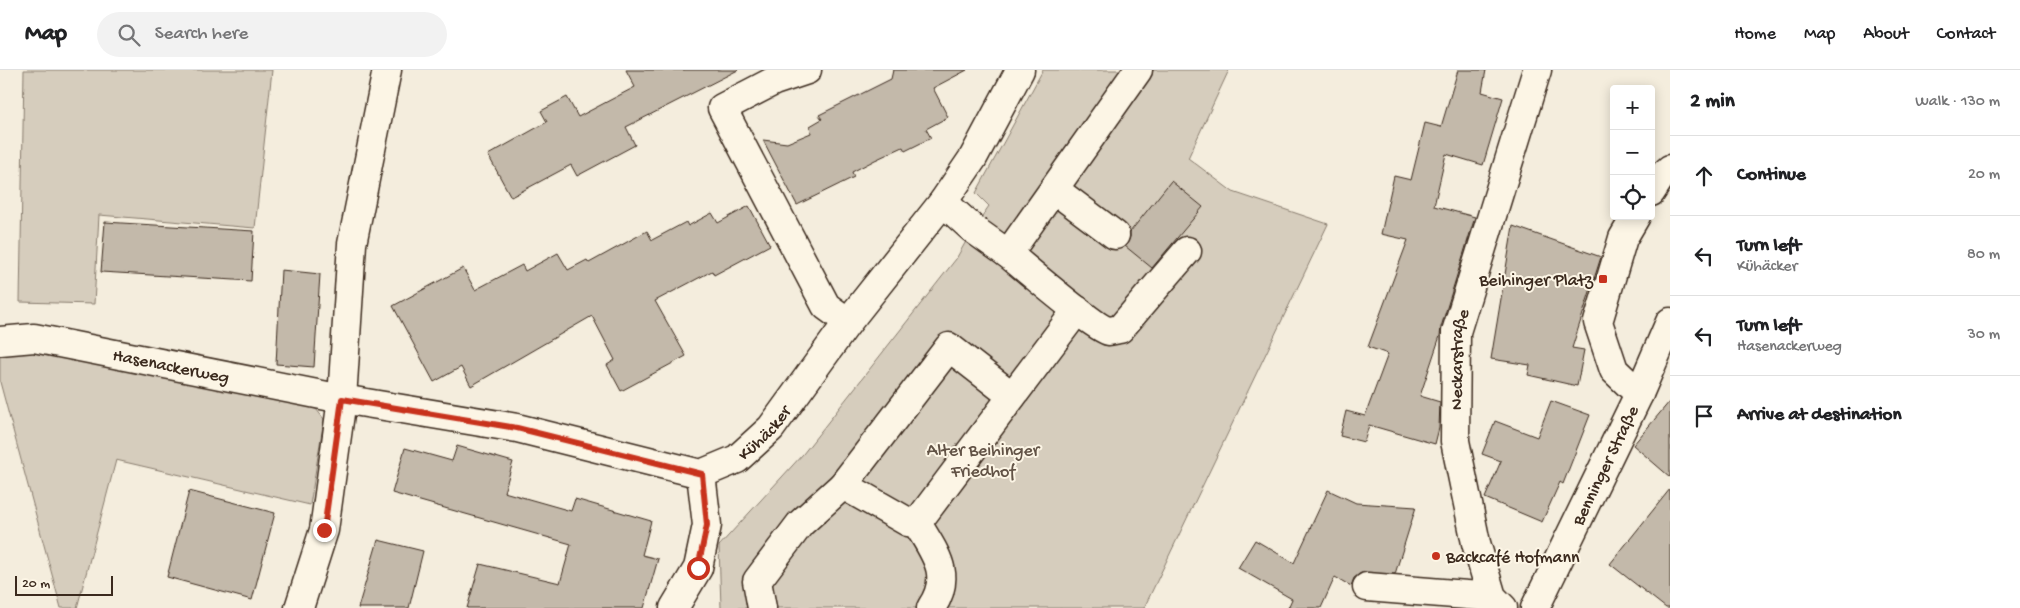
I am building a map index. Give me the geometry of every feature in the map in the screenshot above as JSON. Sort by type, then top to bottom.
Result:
[{"type":"street","points":[[299,608],[324,530],[342,399],[352,244],[387,70]]},
{"type":"street","points":[[807,70],[774,81],[722,108],[826,306],[848,322]]},
{"type":"street","name":"Kühäcker","points":[[702,474],[737,460],[771,428],[848,322],[974,158],[1020,70]]},
{"type":"street","points":[[1008,254],[1138,70]]},
{"type":"street","name":"Neckarstraße","points":[[1367,587],[1498,602],[1476,543],[1454,441],[1456,332],[1537,70]]},
{"type":"street","points":[[1655,186],[1670,169]]},
{"type":"street","points":[[1055,190],[1115,235]]},
{"type":"street","points":[[942,202],[973,229],[1008,254],[1077,310],[1100,327],[1109,331],[1120,328],[1187,251]]},
{"type":"street","points":[[1634,220],[1623,238],[1598,322],[1614,370],[1639,394]]},
{"type":"street","points":[[917,523],[1077,310]]},
{"type":"street","name":"Benninger Straße","points":[[1535,608],[1639,394],[1670,322]]},
{"type":"street","name":"Hasenackerweg","points":[[0,341],[34,338],[342,399]]},
{"type":"street","points":[[762,608],[757,581],[800,524],[843,486],[948,347],[1012,396]]},
{"type":"street","points":[[342,399],[517,428],[702,474],[707,525],[698,568],[674,608]]},
{"type":"street","points":[[843,486],[908,522],[917,523]]},
{"type":"street","points":[[917,523],[942,568],[942,583],[932,608]]},
{"type":"green space","points":[[24,70],[272,70],[255,228],[99,215],[94,304],[20,302]]},
{"type":"green space","name":"Alter Beihinger Friedhof","points":[[1043,70],[1229,70],[1188,158],[1233,192],[1328,224],[1144,608],[721,608],[719,546],[803,454],[956,259],[989,206],[976,193]]},
{"type":"green space","points":[[23,344],[115,360],[316,409],[324,419],[310,505],[116,460],[77,608],[61,608],[0,382],[0,351]]},
{"type":"building","points":[[626,70],[738,70],[626,127],[635,145],[577,176],[571,165],[511,197],[488,155],[547,122],[541,111],[567,97],[578,117],[635,87]]},
{"type":"building","points":[[893,70],[967,70],[933,88],[948,117],[926,129],[931,138],[905,151],[903,147],[875,160],[852,172],[854,177],[797,205],[763,140],[787,143],[811,133],[810,126],[822,119],[819,115],[891,79]]},
{"type":"building","points":[[1458,70],[1486,70],[1482,92],[1503,98],[1483,165],[1446,154],[1434,206],[1475,217],[1420,396],[1440,402],[1439,428],[1435,444],[1369,425],[1364,442],[1340,436],[1346,411],[1365,416],[1388,354],[1368,347],[1408,240],[1381,234],[1394,176],[1411,180],[1425,123],[1441,127]]},
{"type":"building","points":[[1171,181],[1203,207],[1152,268],[1125,246],[1130,237],[1130,232]]},
{"type":"building","points":[[749,206],[770,245],[714,275],[712,271],[655,301],[686,356],[621,391],[607,365],[615,360],[592,316],[471,386],[461,367],[434,382],[393,306],[463,268],[475,290],[522,265],[525,271],[558,253],[568,270],[587,260],[589,263],[647,231],[652,240],[686,222],[688,226],[712,213],[718,223]]},
{"type":"building","points":[[105,222],[254,231],[251,281],[101,272]]},
{"type":"building","points":[[1513,226],[1601,257],[1572,348],[1584,350],[1577,386],[1528,375],[1530,365],[1491,359]]},
{"type":"building","points":[[281,270],[320,274],[314,367],[276,364]]},
{"type":"building","points":[[1551,401],[1590,415],[1563,484],[1560,482],[1542,522],[1485,498],[1501,461],[1482,454],[1495,421],[1537,437]]},
{"type":"building","points":[[1670,401],[1670,477],[1633,445]]},
{"type":"building","points":[[457,446],[513,462],[504,492],[571,511],[575,499],[651,521],[642,555],[658,559],[644,608],[467,608],[480,564],[560,583],[571,544],[392,493],[405,448],[452,461]]},
{"type":"building","points":[[1670,489],[1670,608],[1666,608],[1610,564]]},
{"type":"building","points":[[1328,490],[1356,503],[1416,507],[1395,574],[1361,573],[1354,578],[1351,586],[1335,577],[1321,608],[1288,608],[1292,599],[1238,568],[1255,540],[1294,563]]},
{"type":"building","points":[[189,491],[275,513],[252,600],[167,577]]},
{"type":"building","points":[[378,540],[423,551],[409,608],[358,608]]},
{"type":"place","name":"Beihinger Platz","points":[[1603,279]]},
{"type":"place","name":"Backcafé Hofmann","points":[[1436,556]]},
{"type":"route","points":[[324,530],[342,399],[517,428],[702,474],[707,525],[698,568]]}]
